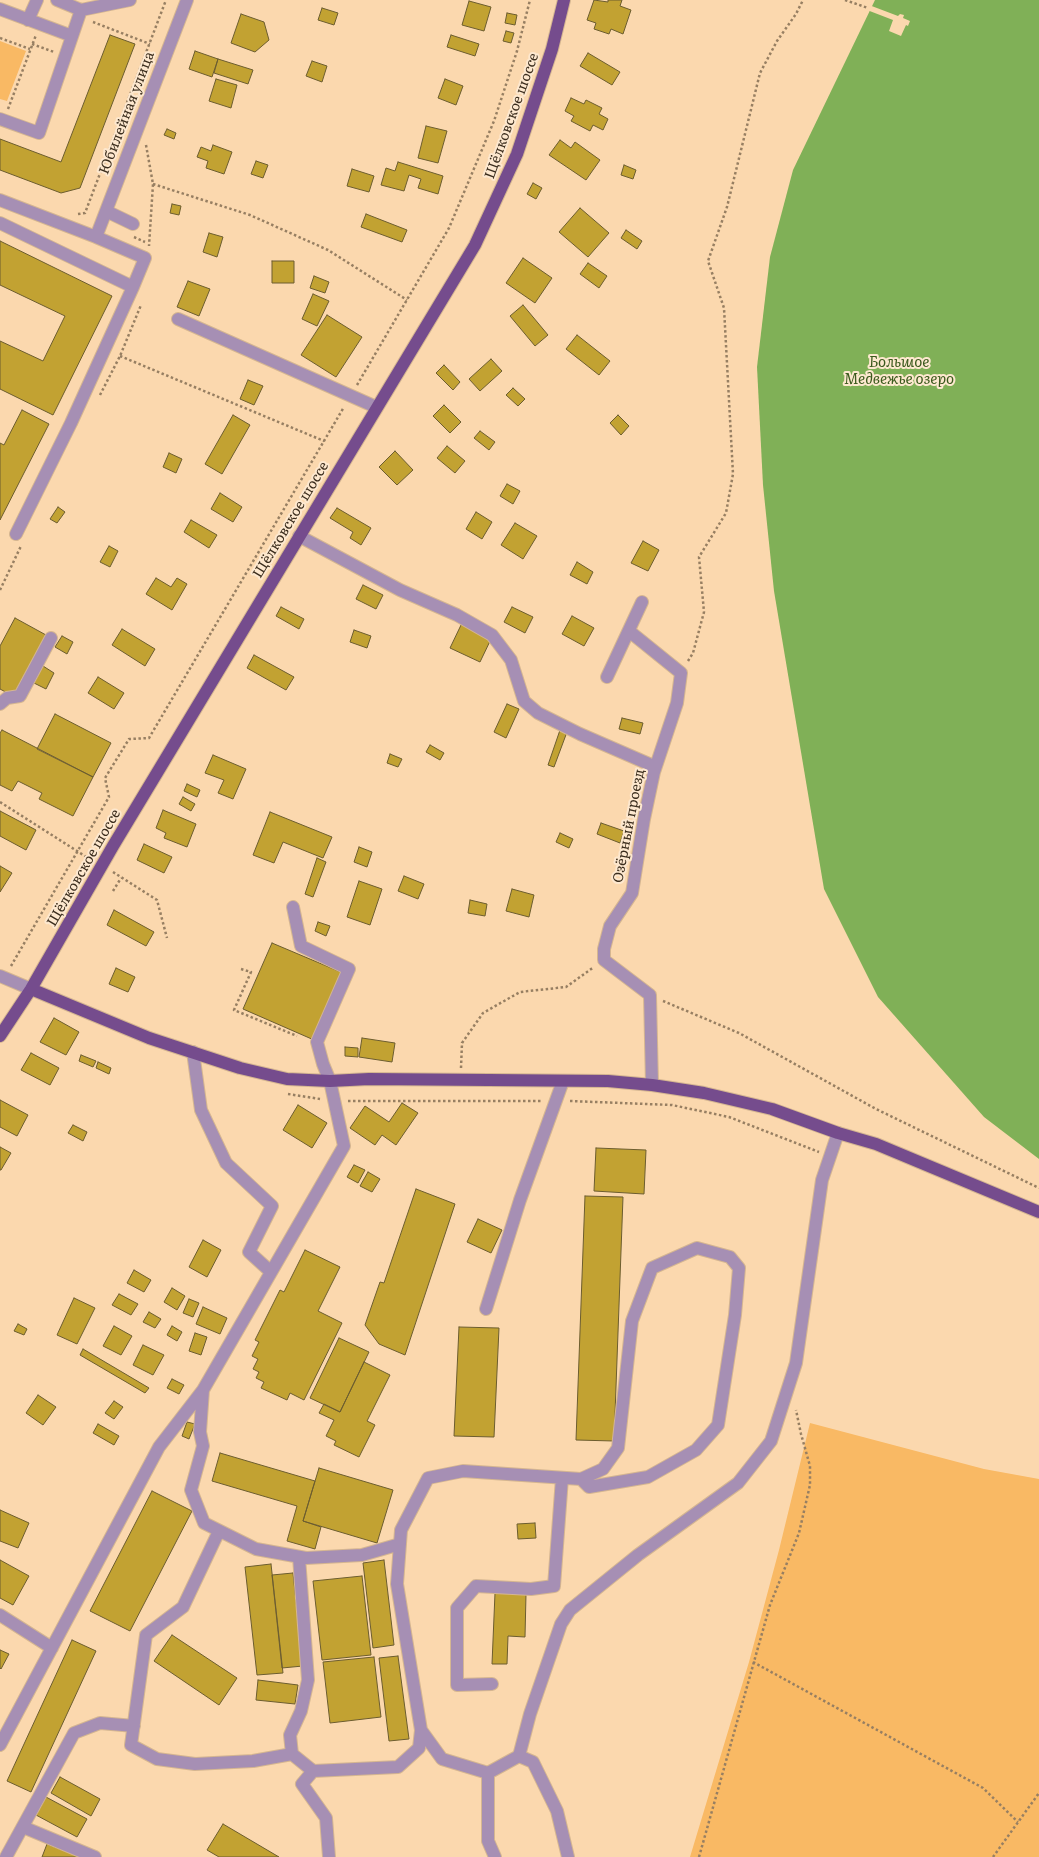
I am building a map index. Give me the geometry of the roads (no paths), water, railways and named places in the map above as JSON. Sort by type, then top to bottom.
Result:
[{"type":"main road","name":"Щёлковское шоссе","points":[[0,1036],[31,989],[113,846],[475,245],[517,154],[552,49],[564,0]]},
{"type":"main road","points":[[31,989],[149,1038],[240,1068],[287,1078],[330,1081],[344,1079],[461,1079],[652,1084],[704,1093],[772,1109],[838,1133],[876,1144],[1039,1212]]},
{"type":"street","points":[[34,22],[36,0]]},
{"type":"street","points":[[57,0],[80,13],[130,0]]},
{"type":"street","name":"Юбилейная улица","points":[[96,237],[186,0]]},
{"type":"street","points":[[0,9],[72,36]]},
{"type":"street","points":[[2,120],[39,133],[80,13]]},
{"type":"street","points":[[0,200],[96,237],[144,258],[71,423],[16,534]]},
{"type":"street","points":[[106,211],[132,224]]},
{"type":"street","points":[[0,223],[133,286]]},
{"type":"street","points":[[178,318],[376,407]]},
{"type":"street","points":[[299,536],[400,590],[457,616],[492,635],[511,660],[524,701],[538,713],[580,734],[649,764],[654,772]]},
{"type":"street","points":[[607,677],[642,602]]},
{"type":"street","name":"Озёрный проезд","points":[[629,631],[681,673],[677,704],[654,772],[632,893],[610,926],[604,949],[604,960],[650,995],[652,1084]]},
{"type":"street","points":[[0,704],[7,698],[20,696],[51,638]]},
{"type":"street","points":[[0,1745],[159,1447],[203,1390],[344,1146],[330,1081],[317,1042],[349,968],[301,946],[293,907]]},
{"type":"street","points":[[2,977],[31,989]]},
{"type":"street","points":[[193,1052],[201,1110],[226,1163],[272,1206],[249,1252],[271,1272]]},
{"type":"street","points":[[486,1309],[520,1200],[563,1081]]},
{"type":"street","points":[[421,1730],[442,1759],[488,1773],[519,1756],[530,1714],[561,1624],[570,1610],[638,1556],[738,1483],[771,1441],[796,1363],[822,1180],[838,1133]]},
{"type":"street","points":[[299,1557],[308,1680],[301,1711],[290,1735],[292,1754],[313,1772],[398,1767],[420,1748],[421,1730],[397,1584],[401,1530],[428,1478],[464,1471],[581,1479],[603,1469],[618,1448],[632,1321],[652,1268],[697,1248],[730,1258],[739,1268],[735,1315],[718,1425],[696,1450],[648,1478],[589,1487],[581,1479]]},
{"type":"street","points":[[203,1390],[200,1432],[203,1446],[191,1490],[204,1524],[256,1549],[306,1558],[362,1555],[400,1544]]},
{"type":"street","points":[[492,1684],[457,1684],[456,1608],[476,1586],[531,1589],[554,1586],[562,1478]]},
{"type":"street","points":[[219,1531],[183,1607],[146,1636],[131,1745],[157,1759],[195,1764],[253,1761],[292,1754]]},
{"type":"street","points":[[0,1615],[52,1648]]},
{"type":"street","points":[[6,1857],[74,1733],[100,1723],[134,1726]]},
{"type":"street","points":[[519,1756],[533,1762],[556,1812],[568,1857]]},
{"type":"street","points":[[313,1772],[302,1784],[326,1818],[329,1857]]},
{"type":"street","points":[[488,1773],[488,1841],[495,1857]]},
{"type":"street","points":[[22,1827],[95,1857]]},
{"type":"water","name":"Большое Медвежье озеро","points":[[875,0],[1039,0],[1039,1159],[984,1117],[878,997],[824,889],[774,591],[763,485],[757,367],[770,257],[793,170]]}]
